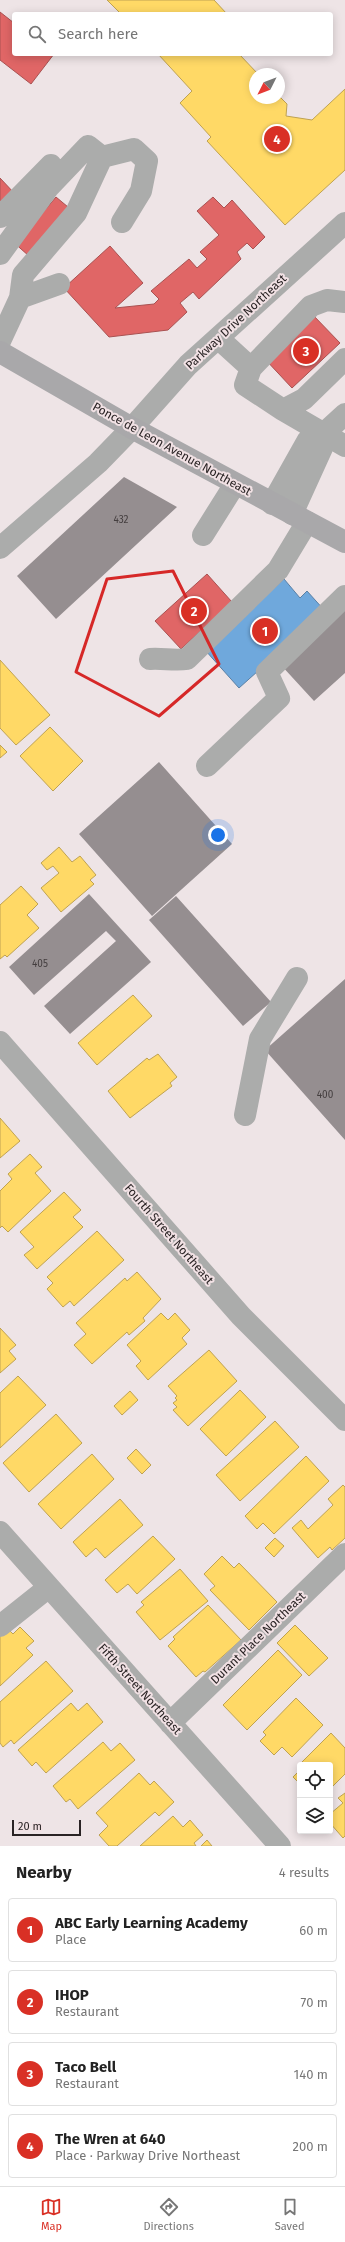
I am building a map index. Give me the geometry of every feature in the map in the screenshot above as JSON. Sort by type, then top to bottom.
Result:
[{"type":"highway","name":"Ponce de Leon Avenue Northeast","points":[[0,352],[132,428],[345,542]]},
{"type":"street","points":[[0,254],[48,188],[88,146],[102,157]]},
{"type":"street","points":[[102,157],[134,149],[147,161],[142,191],[122,222]]},
{"type":"street","points":[[0,341],[20,298],[23,275],[76,214],[102,157]]},
{"type":"street","points":[[0,217],[52,164]]},
{"type":"street","name":"Parkway Drive Northeast","points":[[0,548],[98,463],[132,428],[188,365],[343,227]]},
{"type":"street","points":[[0,263],[23,275]]},
{"type":"street","points":[[20,298],[59,284]]},
{"type":"street","points":[[345,302],[327,300],[311,306],[251,368],[245,385],[322,435],[345,446]]},
{"type":"street","points":[[218,338],[251,368]]},
{"type":"street","points":[[283,410],[304,399],[345,359]]},
{"type":"street","points":[[272,504],[308,440],[322,435],[345,414]]},
{"type":"street","points":[[150,659],[168,658],[178,661],[187,658],[278,570],[299,518],[322,448],[322,435]]},
{"type":"street","points":[[203,535],[235,484]]},
{"type":"street","points":[[207,766],[279,698],[267,672],[345,596]]},
{"type":"street","points":[[245,1115],[260,1039],[297,978]]},
{"type":"street","name":"Fourth Street Northeast","points":[[0,1042],[241,1316],[345,1420]]},
{"type":"street","name":"Fifth Street Northeast","points":[[0,1532],[280,1846]]},
{"type":"street","name":"Durant Place Northeast","points":[[170,1723],[345,1554]]},
{"type":"street","points":[[0,1626],[49,1587]]},
{"type":"highlighted area","points":[[173,571],[219,664],[159,716],[76,672],[107,579]]},
{"type":"building: Homes","points":[[107,0],[214,0],[225,12],[119,12]]},
{"type":"building: Homes","points":[[160,56],[241,56],[252,68],[249,68],[249,104],[285,104],[285,102],[287,104],[286,116],[312,120],[345,89],[345,170],[285,225],[207,141],[211,137],[180,103],[192,91]]},
{"type":"building: Homes","points":[[0,660],[50,715],[16,745],[0,728]]},
{"type":"building: Homes","points":[[50,727],[83,761],[53,791],[20,756]]},
{"type":"building: Homes","points":[[0,745],[7,752],[0,758]]},
{"type":"building: Homes","points":[[59,847],[72,862],[80,856],[96,875],[90,880],[94,884],[61,912],[41,888],[59,873],[53,866],[47,870],[41,863]]},
{"type":"building: Homes","points":[[21,886],[38,904],[27,915],[39,928],[7,957],[5,955],[0,959],[0,905]]},
{"type":"building: Homes","points":[[133,995],[152,1016],[97,1065],[78,1043]]},
{"type":"building: Homes","points":[[158,1054],[177,1077],[170,1083],[172,1086],[130,1118],[108,1091],[147,1058],[149,1060]]},
{"type":"building: Homes","points":[[0,1118],[20,1141],[0,1158]]},
{"type":"building: Homes","points":[[30,1154],[42,1167],[35,1173],[51,1191],[8,1232],[2,1226],[0,1228],[0,1191],[12,1179],[8,1174]]},
{"type":"building: Homes","points":[[64,1192],[81,1210],[73,1217],[83,1227],[37,1269],[24,1255],[34,1247],[20,1232]]},
{"type":"building: Homes","points":[[97,1231],[124,1260],[74,1306],[70,1301],[63,1307],[47,1289],[53,1283],[47,1277]]},
{"type":"building: Homes","points":[[137,1272],[161,1299],[143,1318],[145,1321],[129,1335],[127,1332],[92,1364],[74,1345],[86,1334],[76,1323],[125,1278],[127,1281]]},
{"type":"building: Homes","points":[[161,1313],[168,1320],[175,1313],[190,1330],[182,1338],[187,1344],[148,1380],[136,1366],[141,1361],[127,1345]]},
{"type":"building: Homes","points":[[0,1328],[16,1345],[9,1351],[16,1359],[0,1373]]},
{"type":"building: Homes","points":[[209,1350],[237,1381],[188,1426],[173,1410],[177,1407],[173,1403],[177,1400],[175,1398],[177,1396],[168,1386]]},
{"type":"building: Homes","points":[[18,1376],[46,1405],[0,1448],[0,1393]]},
{"type":"building: Homes","points":[[240,1390],[266,1417],[226,1456],[200,1429]]},
{"type":"building: Homes","points":[[130,1391],[138,1400],[122,1415],[114,1406]]},
{"type":"building: Homes","points":[[56,1414],[82,1443],[29,1492],[3,1463]]},
{"type":"building: Homes","points":[[275,1421],[299,1447],[240,1501],[216,1475]]},
{"type":"building: Homes","points":[[136,1449],[151,1465],[142,1474],[127,1458]]},
{"type":"building: Homes","points":[[92,1454],[114,1479],[61,1529],[38,1504]]},
{"type":"building: Homes","points":[[306,1456],[329,1481],[274,1534],[263,1523],[257,1529],[245,1516]]},
{"type":"building: Homes","points":[[343,1485],[345,1487],[345,1538],[332,1550],[330,1547],[318,1558],[292,1528],[301,1520],[308,1529],[333,1505],[328,1499]]},
{"type":"building: Homes","points":[[120,1499],[143,1525],[105,1558],[96,1548],[86,1557],[73,1542]]},
{"type":"building: Homes","points":[[153,1536],[175,1559],[137,1594],[128,1584],[117,1593],[105,1580]]},
{"type":"building: Homes","points":[[275,1538],[284,1546],[274,1557],[265,1548]]},
{"type":"building: Homes","points":[[222,1556],[234,1568],[239,1563],[277,1602],[249,1630],[210,1590],[215,1586],[204,1574]]},
{"type":"building: Homes","points":[[180,1569],[208,1601],[160,1640],[136,1612],[144,1605],[141,1602]]},
{"type":"building: Homes","points":[[208,1605],[241,1640],[205,1672],[203,1671],[196,1677],[168,1646],[175,1639],[173,1637]]},
{"type":"building: Homes","points":[[295,1625],[328,1658],[309,1676],[277,1643]]},
{"type":"building: Homes","points":[[6,1627],[13,1634],[20,1627],[34,1641],[26,1648],[33,1655],[0,1686],[0,1632]]},
{"type":"building: Homes","points":[[278,1650],[302,1675],[247,1730],[223,1705]]},
{"type":"building: Homes","points":[[46,1661],[73,1691],[14,1744],[11,1740],[3,1747],[0,1743],[0,1702]]},
{"type":"building: Homes","points":[[296,1698],[323,1725],[292,1757],[282,1747],[274,1755],[260,1741],[266,1735],[263,1732]]},
{"type":"building: Homes","points":[[71,1703],[78,1711],[87,1703],[103,1722],[46,1773],[36,1762],[32,1766],[18,1750]]},
{"type":"building: Homes","points":[[331,1733],[345,1748],[345,1774],[333,1786],[333,1762],[302,1762]]},
{"type":"building: Homes","points":[[103,1742],[111,1751],[120,1743],[135,1760],[78,1809],[70,1799],[66,1802],[53,1786]]},
{"type":"building: Homes","points":[[139,1773],[150,1785],[154,1781],[174,1802],[159,1816],[155,1812],[117,1846],[109,1846],[99,1835],[108,1826],[96,1813]]},
{"type":"building: Homes","points":[[297,1773],[297,1781],[293,1777]]},
{"type":"building: Homes","points":[[345,1793],[345,1836],[343,1838],[333,1826],[333,1811],[343,1803],[338,1798]]},
{"type":"building: Homes","points":[[173,1816],[183,1827],[190,1820],[203,1835],[194,1843],[196,1846],[140,1846]]},
{"type":"building: Homes","points":[[207,1840],[212,1846],[201,1846]]},
{"type":"building: Shops","points":[[0,12],[12,21],[12,56],[52,56],[31,84],[0,60]]},
{"type":"building: Shops","points":[[0,178],[15,194],[0,209]]},
{"type":"building: Shops","points":[[56,197],[68,207],[29,256],[12,241],[33,224]]},
{"type":"building: Shops","points":[[213,197],[224,208],[232,200],[265,237],[253,249],[247,243],[237,252],[241,259],[199,299],[193,292],[180,303],[187,312],[168,330],[109,337],[64,288],[110,246],[143,283],[115,308],[154,304],[159,299],[151,291],[189,259],[197,268],[207,259],[200,252],[219,235],[197,211]]},
{"type":"building: Shops","points":[[312,314],[340,343],[292,388],[264,358]]},
{"type":"building: Shops","points":[[207,574],[232,602],[181,649],[155,621]]},
{"type":"building: Schools","points":[[284,579],[300,598],[307,591],[325,611],[239,688],[205,650]]},
{"type":"building: Other","points":[[124,477],[177,507],[56,619],[17,576]]},
{"type":"building: Other","points":[[345,609],[345,673],[314,701],[280,664]]},
{"type":"building: Other","points":[[159,762],[232,844],[152,916],[79,834]]},
{"type":"building: Other","points":[[89,894],[151,962],[70,1034],[44,1006],[116,941],[106,931],[34,995],[9,967]]},
{"type":"building: Other","points":[[176,896],[271,1002],[243,1026],[149,920]]},
{"type":"building: Other","points":[[345,979],[345,1140],[265,1050]]},
{"type":"place","name":"The Wren at 640","points":[[277,139]]},
{"type":"place","name":"Taco Bell","points":[[306,351]]},
{"type":"place","name":"IHOP","points":[[194,611]]},
{"type":"place","name":"ABC Early Learning Academy","points":[[265,631]]}]
